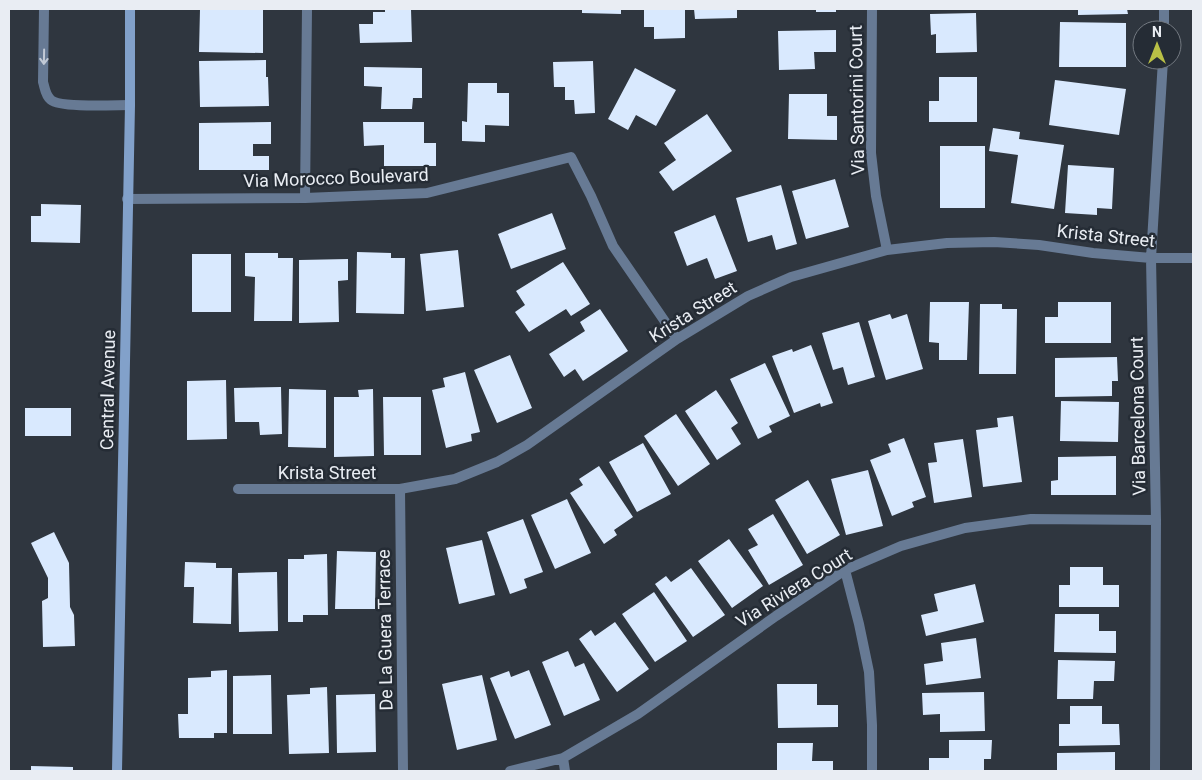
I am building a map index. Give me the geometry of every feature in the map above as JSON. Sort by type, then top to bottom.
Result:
[{"type":"main road","name":"Central Avenue","points":[[117,771],[130,104],[130,9]]},
{"type":"street","points":[[44,9],[43,82],[46,93],[51,100],[60,104],[130,104]]},
{"type":"street","points":[[306,198],[307,9]]},
{"type":"street","name":"Via Santorini Court","points":[[872,9],[871,153],[876,196],[887,250]]},
{"type":"street","name":"Via Barcelona Court","points":[[1155,771],[1156,520],[1151,258],[1162,70]]},
{"type":"street","name":"Via Morocco Boulevard","points":[[128,198],[306,198],[427,193],[571,157],[613,246],[678,339]]},
{"type":"street","name":"Krista Street","points":[[238,489],[400,489],[455,480],[497,462],[527,445],[678,339],[748,296],[791,277],[887,250],[947,243],[994,242],[1039,245],[1093,253],[1151,258],[1193,258]]},
{"type":"street","name":"De La Guera Terrace","points":[[400,489],[403,771]]},
{"type":"street","name":"Via Riviera Court","points":[[510,771],[563,758],[638,714],[776,616],[845,570],[901,546],[965,528],[1031,518],[1156,520]]},
{"type":"street","points":[[845,570],[869,672],[872,771]]},
{"type":"street","points":[[563,758],[565,771]]},
{"type":"building","points":[[200,9],[263,9],[263,53],[199,52]]},
{"type":"building","points":[[385,9],[411,9],[412,42],[360,43],[359,24],[373,24],[373,12],[385,12]]},
{"type":"building","points":[[582,9],[621,9],[621,14],[582,13]]},
{"type":"building","points":[[644,9],[685,9],[685,38],[654,39],[654,27],[644,27]]},
{"type":"building","points":[[694,9],[737,9],[737,18],[695,19]]},
{"type":"building","points":[[816,9],[836,9],[836,12],[816,12]]},
{"type":"building","points":[[1078,9],[1127,9],[1128,14],[1078,15]]},
{"type":"building","points":[[976,13],[977,52],[936,53],[936,34],[931,35],[930,14]]},
{"type":"building","points":[[1060,22],[1126,23],[1126,67],[1059,67]]},
{"type":"building","points":[[836,30],[836,52],[814,52],[815,69],[779,70],[778,31]]},
{"type":"building","points":[[266,60],[269,106],[200,107],[199,61]]},
{"type":"building","points":[[593,61],[595,113],[575,114],[574,100],[565,100],[565,87],[554,87],[553,62]]},
{"type":"building","points":[[364,67],[422,68],[422,98],[413,98],[412,109],[381,109],[382,87],[364,86]]},
{"type":"building","points":[[635,68],[676,90],[656,126],[636,115],[628,130],[608,119]]},
{"type":"building","points":[[939,77],[977,77],[977,122],[929,122],[929,101],[939,101]]},
{"type":"building","points":[[1055,80],[1126,89],[1119,135],[1049,125]]},
{"type":"building","points":[[468,83],[497,83],[497,93],[509,93],[509,126],[485,125],[485,142],[462,141],[462,121],[467,122]]},
{"type":"building","points":[[789,94],[827,94],[827,116],[837,116],[837,140],[788,139]]},
{"type":"building","points":[[707,114],[732,151],[673,191],[659,172],[676,160],[664,143]]},
{"type":"building","points":[[271,122],[271,144],[253,144],[253,156],[269,156],[269,170],[199,170],[199,123]]},
{"type":"building","points":[[363,122],[424,122],[424,143],[436,143],[436,166],[384,166],[384,145],[364,146]]},
{"type":"building","points":[[993,128],[1020,132],[1019,139],[1064,145],[1054,209],[1011,203],[1018,155],[989,151]]},
{"type":"building","points":[[940,146],[985,146],[985,208],[940,208]]},
{"type":"building","points":[[1068,165],[1114,168],[1112,209],[1097,208],[1097,215],[1065,213]]},
{"type":"building","points":[[835,179],[849,227],[806,239],[792,191]]},
{"type":"building","points":[[781,185],[797,244],[776,250],[772,235],[748,242],[736,198]]},
{"type":"building","points":[[41,204],[81,205],[80,243],[31,242],[31,216],[41,216]]},
{"type":"building","points":[[552,213],[566,249],[511,269],[498,234]]},
{"type":"building","points":[[715,215],[737,271],[715,279],[707,258],[687,266],[674,232]]},
{"type":"building","points":[[458,250],[464,307],[426,311],[420,254]]},
{"type":"building","points":[[357,252],[391,253],[391,258],[405,258],[404,314],[356,313]]},
{"type":"building","points":[[245,253],[278,253],[278,258],[293,258],[292,321],[254,321],[255,277],[245,276]]},
{"type":"building","points":[[192,254],[231,254],[231,312],[192,312]]},
{"type":"building","points":[[348,259],[348,280],[338,281],[339,322],[299,323],[299,260]]},
{"type":"building","points":[[563,262],[590,304],[571,316],[566,309],[529,332],[515,312],[525,305],[516,291]]},
{"type":"building","points":[[930,302],[969,302],[967,360],[939,360],[939,343],[929,342]]},
{"type":"building","points":[[1058,302],[1111,302],[1111,343],[1045,343],[1045,317],[1058,317]]},
{"type":"building","points":[[980,304],[1002,304],[1002,309],[1017,309],[1016,374],[979,374]]},
{"type":"building","points":[[600,309],[628,351],[583,381],[575,369],[564,377],[549,354],[585,331],[580,322]]},
{"type":"building","points":[[890,314],[892,319],[907,314],[923,369],[886,380],[868,321]]},
{"type":"building","points":[[859,322],[875,377],[848,385],[843,367],[833,370],[822,333]]},
{"type":"building","points":[[811,345],[833,403],[821,407],[820,403],[794,413],[772,356],[792,349],[793,352]]},
{"type":"building","points":[[510,355],[532,408],[497,423],[474,370]]},
{"type":"building","points":[[1117,357],[1118,381],[1112,381],[1112,396],[1055,397],[1055,358]]},
{"type":"building","points":[[765,363],[790,416],[769,426],[772,432],[758,439],[730,379]]},
{"type":"building","points":[[465,372],[480,432],[471,434],[472,441],[446,448],[432,390],[445,387],[443,378]]},
{"type":"building","points":[[226,380],[227,439],[187,440],[187,381]]},
{"type":"building","points":[[281,387],[282,434],[260,435],[259,422],[235,422],[234,388]]},
{"type":"building","points":[[289,389],[326,390],[326,448],[288,447]]},
{"type":"building","points":[[373,389],[374,456],[334,457],[334,397],[359,397],[358,390]]},
{"type":"building","points":[[716,390],[738,423],[731,428],[741,444],[717,460],[685,411]]},
{"type":"building","points":[[383,397],[421,397],[421,455],[384,455]]},
{"type":"building","points":[[1061,401],[1119,402],[1118,442],[1060,441]]},
{"type":"building","points":[[25,408],[71,408],[71,436],[25,436]]},
{"type":"building","points":[[676,414],[710,464],[678,486],[644,436]]},
{"type":"building","points":[[1013,416],[1022,482],[983,487],[976,430],[998,427],[997,418]]},
{"type":"building","points":[[904,438],[926,497],[912,502],[914,507],[892,516],[870,460],[891,452],[888,444]]},
{"type":"building","points":[[963,439],[972,497],[934,503],[928,463],[937,462],[934,443]]},
{"type":"building","points":[[643,443],[671,494],[637,512],[609,462]]},
{"type":"building","points":[[1116,456],[1116,495],[1051,495],[1051,481],[1058,480],[1058,457]]},
{"type":"building","points":[[599,466],[633,517],[614,530],[617,535],[604,544],[570,493],[583,485],[579,479]]},
{"type":"building","points":[[868,470],[883,526],[846,535],[831,479]]},
{"type":"building","points":[[808,480],[840,535],[807,554],[775,500]]},
{"type":"building","points":[[567,499],[591,553],[555,569],[531,515]]},
{"type":"building","points":[[773,514],[803,565],[769,585],[748,550],[758,545],[748,529]]},
{"type":"building","points":[[523,519],[543,572],[524,579],[527,588],[510,594],[487,532]]},
{"type":"building","points":[[54,532],[69,563],[70,607],[74,615],[75,646],[43,647],[42,601],[48,598],[48,578],[31,543]]},
{"type":"building","points":[[729,539],[763,586],[732,608],[698,561]]},
{"type":"building","points":[[482,540],[495,595],[459,604],[446,548]]},
{"type":"building","points":[[337,551],[376,552],[375,609],[335,609]]},
{"type":"building","points":[[327,554],[328,615],[303,615],[303,622],[288,622],[288,559],[304,559],[304,555]]},
{"type":"building","points":[[185,562],[216,563],[216,568],[232,568],[231,624],[193,623],[194,587],[184,587]]},
{"type":"building","points":[[1070,567],[1103,567],[1103,585],[1119,585],[1119,607],[1059,607],[1059,585],[1070,585]]},
{"type":"building","points":[[691,568],[725,615],[693,637],[655,584],[666,576],[671,582]]},
{"type":"building","points":[[277,572],[278,631],[239,632],[238,573]]},
{"type":"building","points":[[975,584],[984,622],[926,636],[921,615],[938,611],[934,594]]},
{"type":"building","points":[[654,592],[687,641],[655,662],[622,614]]},
{"type":"building","points":[[1055,614],[1099,614],[1099,631],[1116,631],[1116,653],[1054,652]]},
{"type":"building","points":[[615,622],[649,669],[617,692],[579,639],[591,630],[595,636]]},
{"type":"building","points":[[976,638],[981,678],[926,685],[924,664],[943,661],[941,643]]},
{"type":"building","points":[[568,651],[575,667],[584,663],[600,700],[564,716],[542,662]]},
{"type":"building","points":[[1058,660],[1115,661],[1114,681],[1094,681],[1093,699],[1057,699]]},
{"type":"building","points":[[227,670],[227,733],[214,733],[214,738],[179,738],[178,714],[188,714],[188,678],[211,677],[211,671]]},
{"type":"building","points":[[529,670],[551,725],[515,739],[490,678],[509,671],[511,677]]},
{"type":"building","points":[[271,675],[272,734],[233,734],[233,676]]},
{"type":"building","points":[[482,675],[497,740],[457,750],[442,684]]},
{"type":"building","points":[[777,684],[817,684],[817,705],[838,705],[838,727],[778,728]]},
{"type":"building","points":[[327,687],[329,753],[289,754],[287,695],[310,694],[310,688]]},
{"type":"building","points":[[984,692],[985,731],[940,732],[940,714],[923,715],[922,693]]},
{"type":"building","points":[[375,694],[376,752],[337,753],[336,695]]},
{"type":"building","points":[[1070,706],[1102,706],[1102,724],[1119,724],[1120,745],[1059,746],[1059,724],[1070,724]]},
{"type":"building","points":[[949,740],[992,740],[991,759],[984,759],[984,771],[929,771],[929,758],[949,758]]},
{"type":"building","points":[[777,743],[813,743],[812,761],[833,761],[833,771],[777,771]]},
{"type":"building","points":[[1115,752],[1115,771],[1057,771],[1057,753]]},
{"type":"building","points":[[31,766],[73,767],[73,771],[31,771]]}]
